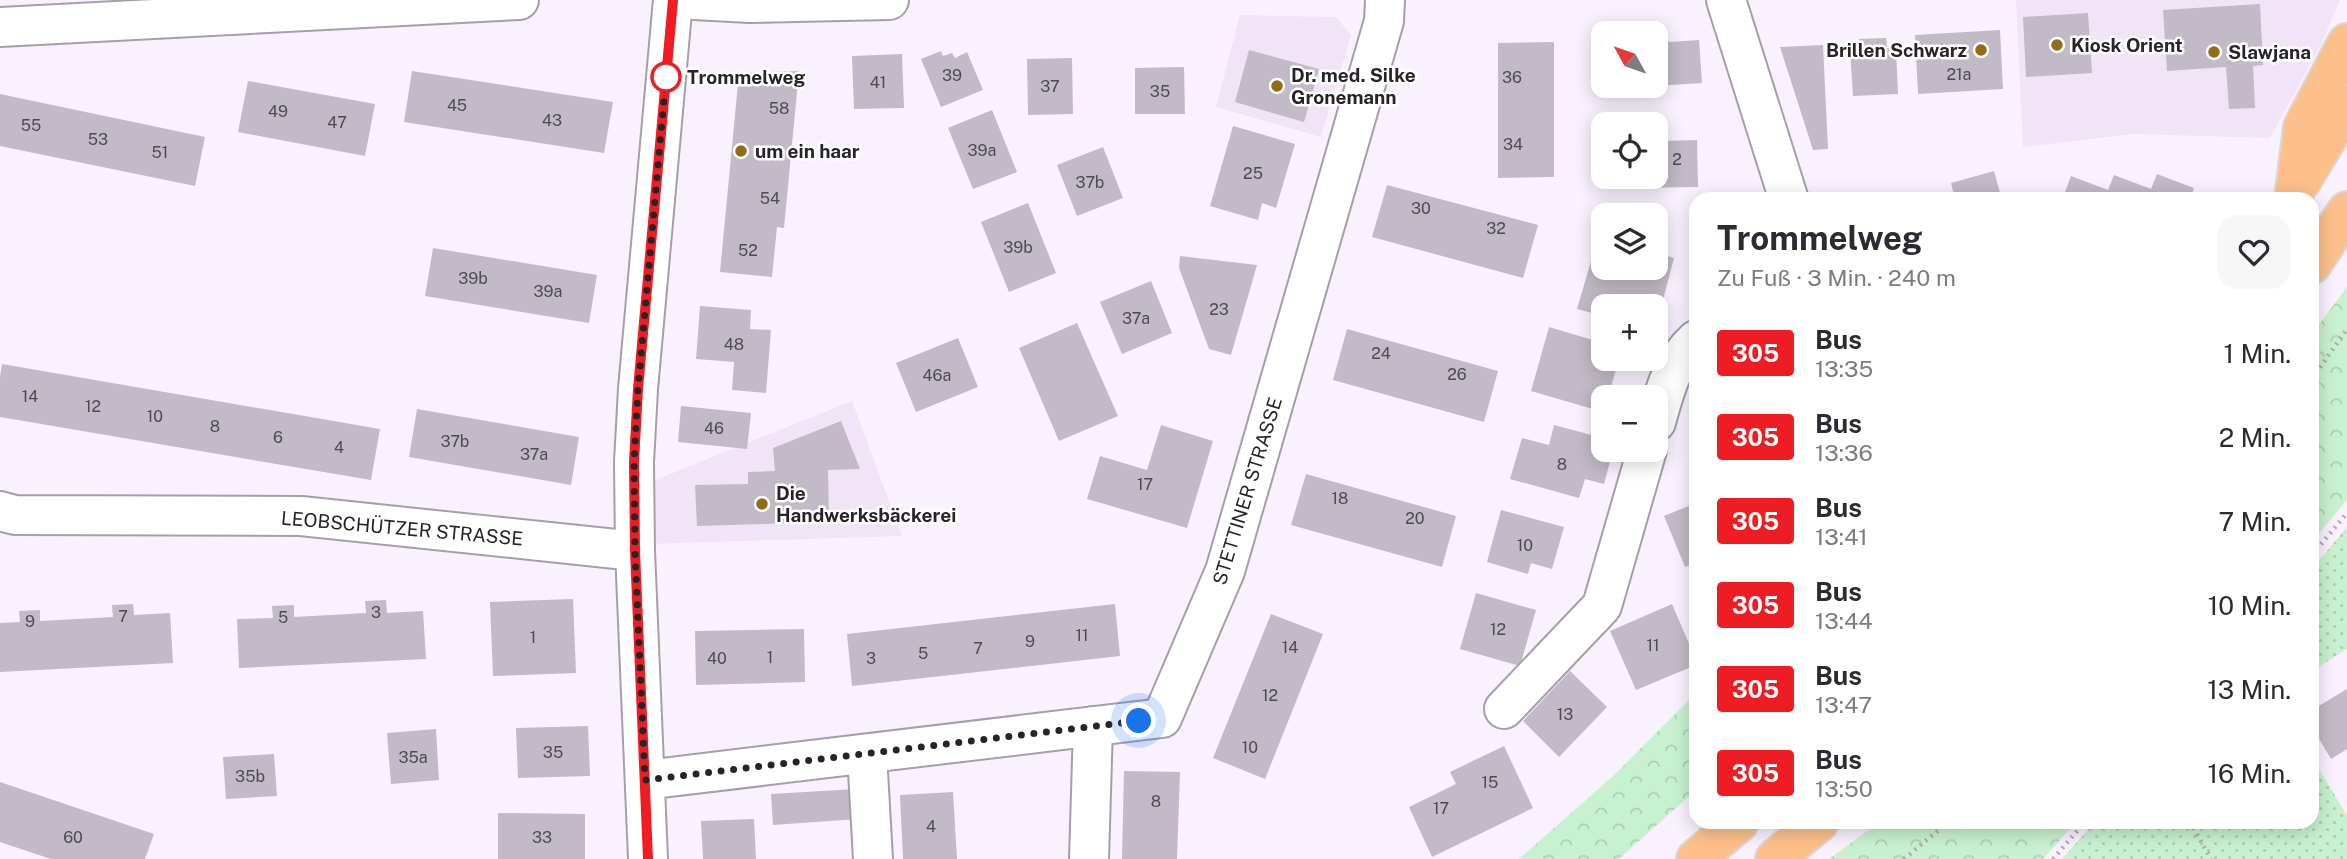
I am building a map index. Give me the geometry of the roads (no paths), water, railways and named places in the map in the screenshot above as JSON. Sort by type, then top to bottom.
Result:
[{"type":"highway","points":[[2292,192],[2303,127],[2347,43]]},
{"type":"highway","points":[[2294,192],[2347,105]]},
{"type":"highway","points":[[2319,254],[2345,216]]},
{"type":"highway","points":[[1696,859],[1731,829]]},
{"type":"highway","points":[[1775,859],[1811,829]]},
{"type":"street","points":[[0,27],[519,0]]},
{"type":"street","points":[[648,859],[635,551],[634,462],[638,389],[673,0]]},
{"type":"street","points":[[694,0],[750,3],[889,0]]},
{"type":"street","name":"STETTINER STRASSE","points":[[645,780],[1162,718],[1225,571],[1384,21],[1385,0]]},
{"type":"street","points":[[1726,0],[1786,192]]},
{"type":"street","points":[[1666,385],[1677,361],[1689,348]]},
{"type":"street","points":[[1504,709],[1602,606],[1644,462]]},
{"type":"street","name":"LEOBSCHÜTZER STRASSE","points":[[0,511],[15,515],[301,516],[635,551]]},
{"type":"street","points":[[1089,859],[1093,726]]},
{"type":"street","points":[[867,754],[873,859]]},
{"type":"place","name":"Kiosk Orient","points":[[2057,45]]},
{"type":"place","name":"Brillen Schwarz","points":[[1981,50]]},
{"type":"place","name":"Slawjana","points":[[2214,52]]},
{"type":"place","name":"Trommelweg","points":[[666,77]]},
{"type":"place","name":"Dr. med. Silke Gronemann","points":[[1277,86]]},
{"type":"place","name":"um ein haar","points":[[741,151]]},
{"type":"place","name":"Die Handwerksbäckerei","points":[[762,504]]}]
